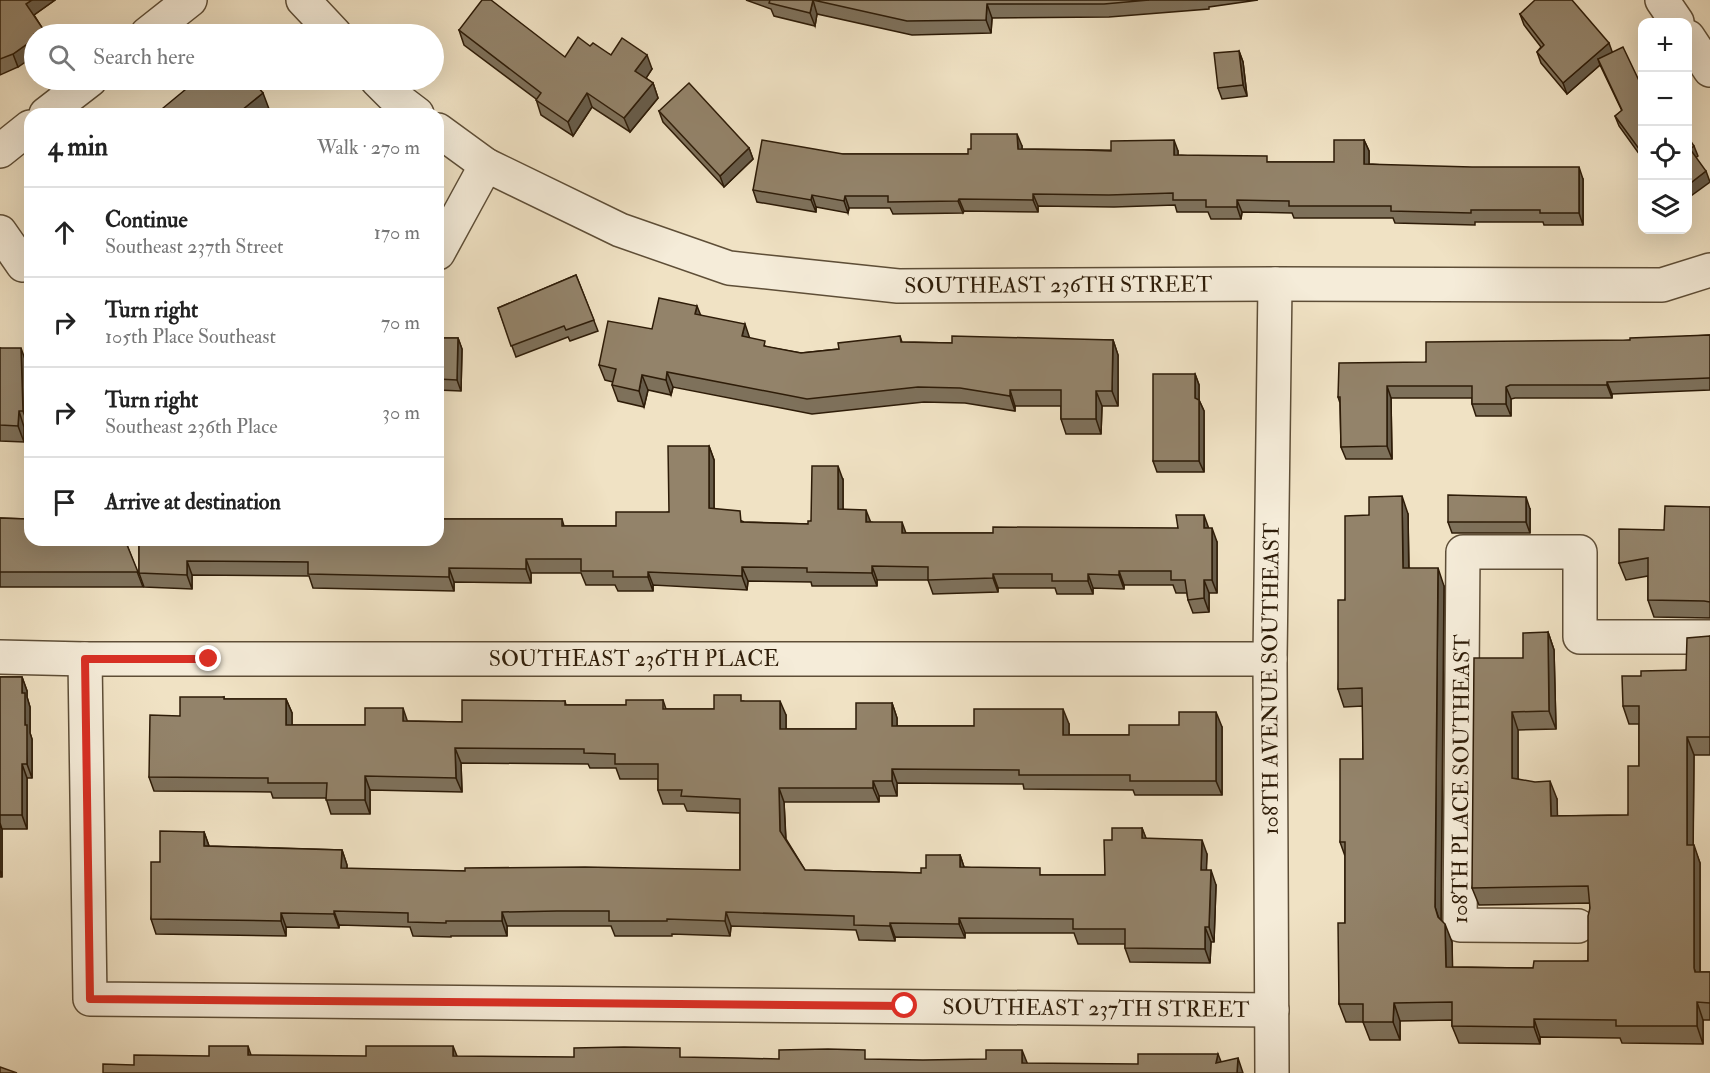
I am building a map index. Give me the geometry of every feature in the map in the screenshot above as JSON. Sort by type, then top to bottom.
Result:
[{"type":"street","points":[[160,24],[190,0]]},
{"type":"street","points":[[303,0],[326,24]]},
{"type":"street","points":[[1662,0],[1674,18]]},
{"type":"street","points":[[1692,43],[1710,70]]},
{"type":"street","points":[[54,108],[77,90]]},
{"type":"street","points":[[387,90],[409,108]]},
{"type":"street","points":[[0,151],[24,132]]},
{"type":"street","name":"SOUTHEAST 236TH STREET","points":[[444,134],[486,165],[620,230],[729,268],[898,286],[1662,285],[1710,270]]},
{"type":"street","points":[[444,243],[486,165]]},
{"type":"street","points":[[0,232],[23,265]]},
{"type":"street","name":"108TH AVENUE SOUTHEAST","points":[[1272,1073],[1270,658],[1275,284]]},
{"type":"street","name":"108TH PLACE SOUTHEAST","points":[[1578,926],[1460,925],[1463,552],[1580,552],[1580,637],[1710,637]]},
{"type":"street","name":"SOUTHEAST 236TH PLACE","points":[[0,657],[85,659],[1270,658]]},
{"type":"street","name":"SOUTHEAST 237TH STREET","points":[[85,659],[90,999],[1272,1010]]},
{"type":"building","points":[[0,0],[32,0],[26,4],[40,24],[24,24],[24,46],[0,59]]},
{"type":"building","points":[[482,0],[491,0],[565,57],[578,37],[590,46],[593,43],[611,55],[622,38],[647,55],[635,71],[653,83],[624,118],[587,93],[568,122],[536,100],[541,93],[459,30]]},
{"type":"building","points":[[770,0],[813,0],[810,13],[769,3]]},
{"type":"building","points":[[813,0],[1149,0],[1104,4],[987,4],[986,20],[907,21]]},
{"type":"building","points":[[1535,0],[1572,0],[1609,43],[1563,83],[1537,52],[1544,45],[1520,14]]},
{"type":"building","points":[[1623,47],[1638,79],[1638,148],[1615,116],[1622,110],[1598,59]]},
{"type":"building","points":[[1239,51],[1243,85],[1218,88],[1214,53]]},
{"type":"building","points":[[689,83],[749,148],[720,176],[659,111]]},
{"type":"building","points":[[185,90],[260,90],[263,93],[244,108],[163,108]]},
{"type":"building","points":[[971,134],[1017,134],[1018,149],[1111,151],[1111,141],[1174,140],[1174,155],[1267,156],[1267,162],[1334,162],[1334,140],[1364,140],[1364,164],[1579,167],[1579,213],[1540,213],[1540,210],[1471,210],[1471,213],[1391,211],[1391,206],[1289,206],[1289,201],[1237,200],[1237,207],[1206,207],[1206,200],[1173,200],[1173,193],[1033,194],[1033,200],[959,199],[958,201],[888,202],[888,196],[845,196],[844,201],[812,195],[811,200],[753,190],[762,140],[843,154],[968,154],[968,149],[971,149]]},
{"type":"building","points":[[1692,152],[1706,171],[1692,182]]},
{"type":"building","points":[[576,275],[594,320],[566,330],[564,326],[511,346],[498,308]]},
{"type":"building","points":[[659,298],[697,306],[695,314],[745,324],[742,336],[765,341],[764,346],[801,353],[839,349],[838,343],[900,336],[901,342],[952,343],[952,336],[1113,340],[1112,391],[1096,391],[1096,419],[1061,419],[1061,390],[1010,390],[1010,396],[960,388],[918,387],[807,399],[667,372],[666,380],[642,375],[639,391],[612,385],[616,369],[599,365],[608,321],[652,329]]},
{"type":"building","points":[[1710,335],[1710,378],[1607,382],[1607,385],[1510,385],[1506,387],[1506,404],[1472,404],[1472,386],[1387,386],[1387,446],[1341,447],[1340,397],[1338,397],[1339,363],[1426,362],[1426,342],[1630,340],[1630,338]]},
{"type":"building","points":[[444,338],[458,338],[457,380],[444,379]]},
{"type":"building","points":[[0,348],[21,348],[23,411],[19,411],[18,426],[0,425]]},
{"type":"building","points":[[1153,374],[1195,374],[1195,398],[1199,400],[1199,461],[1153,461]]},
{"type":"building","points":[[668,446],[709,446],[709,508],[740,511],[741,522],[808,524],[808,521],[811,521],[812,466],[838,466],[838,509],[866,510],[866,522],[902,522],[902,533],[993,533],[993,527],[1178,528],[1176,515],[1204,515],[1204,528],[1212,528],[1212,580],[1204,580],[1204,598],[1188,600],[1185,580],[1171,580],[1171,571],[1119,571],[1119,575],[1088,574],[1088,581],[1052,581],[1052,574],[993,574],[993,578],[928,580],[928,567],[872,566],[872,573],[807,572],[807,568],[742,567],[742,576],[648,572],[648,577],[613,577],[613,571],[581,571],[581,559],[526,559],[526,569],[449,568],[449,577],[308,574],[308,562],[187,561],[187,575],[139,573],[139,546],[444,546],[444,519],[562,519],[562,526],[616,526],[616,512],[669,512]]},
{"type":"building","points":[[1448,495],[1526,497],[1526,522],[1448,522]]},
{"type":"building","points":[[1402,496],[1403,568],[1438,568],[1435,907],[1438,917],[1445,924],[1446,967],[1533,968],[1534,961],[1588,961],[1590,908],[1588,886],[1472,888],[1474,658],[1523,658],[1523,633],[1548,632],[1549,711],[1512,712],[1512,778],[1535,782],[1550,781],[1551,816],[1628,815],[1628,766],[1639,766],[1639,706],[1623,706],[1622,676],[1641,676],[1641,671],[1686,670],[1687,638],[1710,636],[1710,737],[1687,737],[1687,845],[1694,845],[1694,968],[1695,972],[1710,972],[1710,1003],[1697,1002],[1697,1026],[1616,1026],[1616,1020],[1534,1019],[1534,1027],[1452,1026],[1452,1002],[1394,1003],[1393,1022],[1363,1022],[1363,1004],[1339,1004],[1338,923],[1345,923],[1345,842],[1340,842],[1340,759],[1363,759],[1362,688],[1338,689],[1338,600],[1345,600],[1345,516],[1369,515],[1369,497]]},
{"type":"building","points":[[1665,506],[1710,507],[1710,602],[1648,600],[1648,558],[1619,563],[1619,529],[1664,530]]},
{"type":"building","points":[[0,518],[24,519],[24,546],[127,546],[138,572],[0,572]]},
{"type":"building","points":[[0,677],[22,677],[22,693],[25,693],[27,764],[22,764],[22,815],[0,815]]},
{"type":"building","points":[[714,695],[741,695],[741,701],[780,701],[780,729],[856,729],[856,703],[892,703],[892,726],[974,726],[974,709],[1063,709],[1063,735],[1129,735],[1129,725],[1179,725],[1179,712],[1216,712],[1216,781],[1130,781],[1130,775],[1019,775],[1019,770],[892,769],[892,781],[873,781],[873,788],[779,788],[780,831],[805,870],[921,873],[921,868],[926,868],[926,855],[960,855],[960,867],[1040,868],[1040,875],[1105,875],[1104,840],[1112,840],[1112,828],[1142,828],[1142,838],[1202,840],[1201,870],[1211,870],[1209,927],[1205,927],[1205,949],[1125,948],[1125,929],[1073,929],[1073,919],[959,918],[959,924],[890,923],[890,926],[854,925],[854,916],[726,912],[725,921],[667,919],[667,921],[609,921],[609,911],[557,911],[502,912],[502,921],[446,921],[446,923],[408,922],[408,913],[334,911],[334,914],[281,913],[281,921],[151,919],[151,862],[160,862],[160,831],[204,832],[204,846],[342,850],[341,868],[465,871],[465,868],[585,867],[740,870],[740,799],[681,796],[682,790],[658,790],[658,764],[615,764],[615,754],[584,753],[584,749],[455,748],[456,778],[365,776],[365,800],[326,800],[327,783],[268,783],[268,778],[149,777],[150,715],[180,716],[180,697],[286,699],[286,725],[365,725],[365,708],[403,708],[403,721],[462,722],[462,700],[565,701],[565,705],[626,705],[626,700],[663,700],[663,709],[714,709]]},
{"type":"building","points":[[209,1046],[248,1046],[248,1055],[366,1056],[366,1046],[453,1046],[453,1056],[574,1057],[574,1048],[624,1047],[680,1048],[680,1057],[779,1059],[779,1050],[828,1049],[865,1050],[865,1059],[923,1060],[986,1059],[986,1050],[1022,1050],[1022,1063],[1138,1064],[1138,1054],[1218,1054],[1216,1063],[1238,1058],[1237,1073],[103,1073],[103,1064],[134,1065],[134,1055],[209,1056]]},
{"type":"building","points":[[0,1067],[17,1073],[0,1073]]},
{"type":"route","points":[[209,659],[85,659],[90,999],[905,1006]]}]
